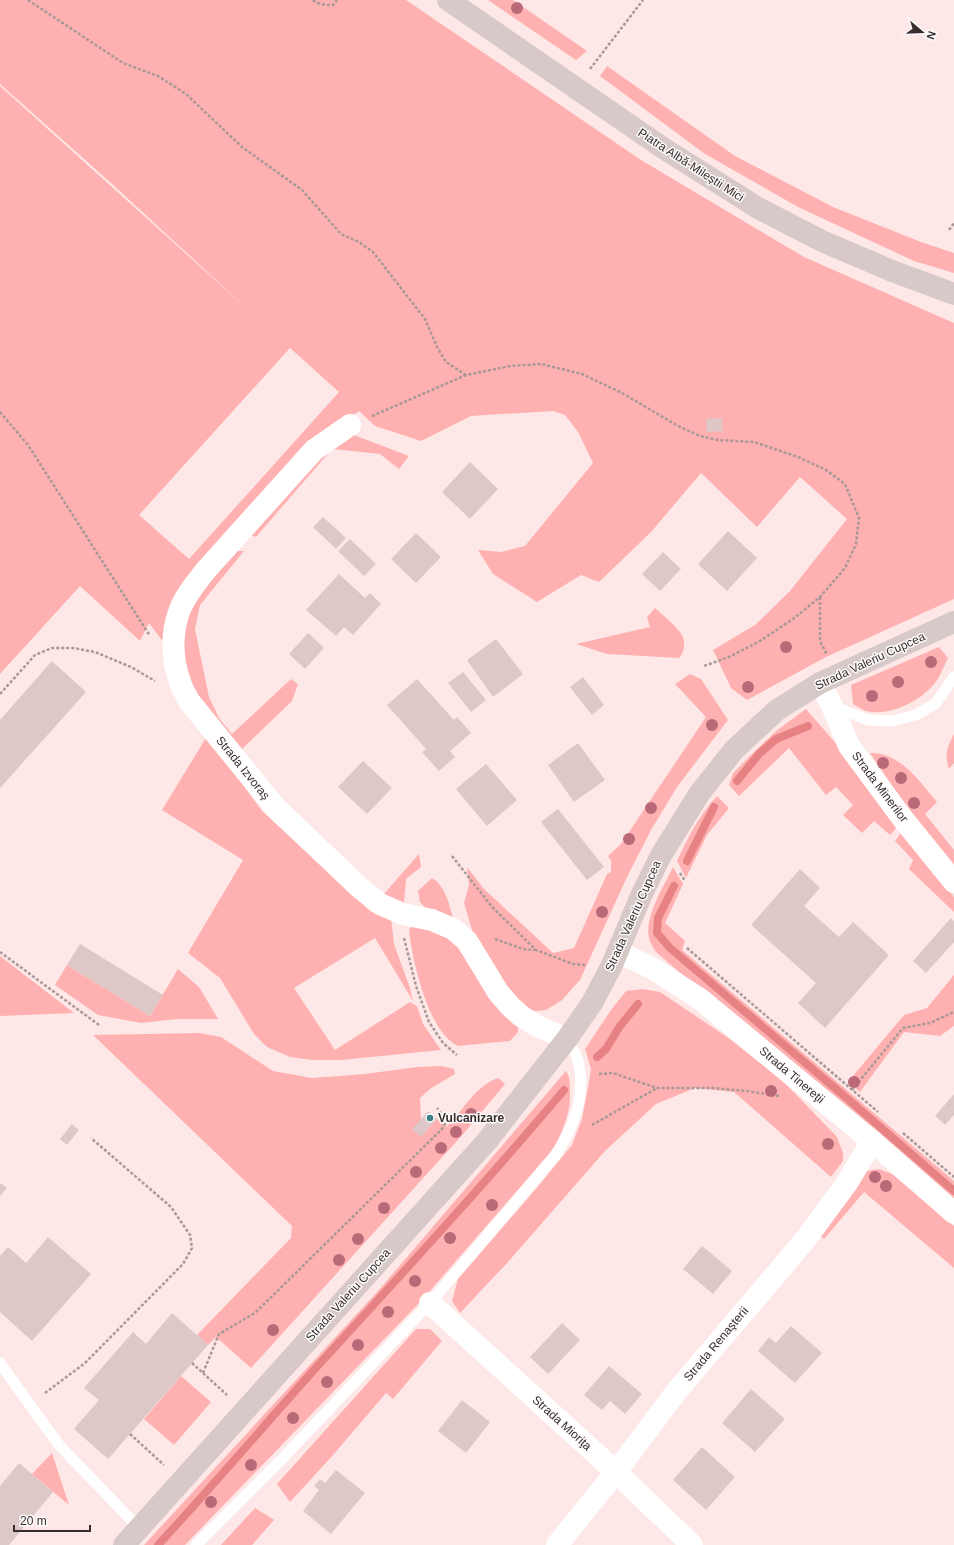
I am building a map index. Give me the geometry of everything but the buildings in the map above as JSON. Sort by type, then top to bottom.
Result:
[{"type":"main road","name":"Piatra Albă-Mileștii Mici","points":[[448,0],[663,148],[758,208],[822,241],[892,271],[954,294]]},
{"type":"main road","name":"Strada Valeriu Cupcea","points":[[124,1545],[487,1141],[567,1039],[592,1003],[615,960],[641,896],[660,857],[699,794],[734,750],[777,710],[829,679],[954,622]]},
{"type":"street","name":"Strada Izvoraş","points":[[350,425],[314,450],[206,570],[190,591],[179,611],[174,632],[174,654],[180,683],[189,701],[275,807],[359,887],[380,904],[403,914],[432,920],[453,929],[467,941],[498,992],[510,1006],[521,1016],[537,1026],[567,1039]]},
{"type":"street","name":"Strada Minerilor","points":[[829,679],[832,706],[849,746],[903,819],[954,882]]},
{"type":"street","name":"Strada Tinereţii","points":[[615,960],[652,968],[700,999],[872,1141],[954,1213]]},
{"type":"street","name":"Strada Renaşterii","points":[[557,1545],[616,1472],[676,1392],[805,1240],[847,1183],[872,1141]]},
{"type":"street","name":"Strada Mioriţa","points":[[430,1303],[616,1472],[692,1545]]},
{"type":"lane","name":"Strada Valeriu Cupcea","points":[[832,706],[868,720],[892,721],[916,716],[936,703],[954,677]]},
{"type":"lane","points":[[196,1545],[281,1460],[430,1303],[554,1157],[565,1141],[574,1120],[580,1095],[581,1077],[577,1057],[567,1039]]},
{"type":"lane","points":[[0,1363],[60,1444],[139,1528]]},
{"type":"path","points":[[28,0],[123,63],[158,76],[186,94],[242,147],[302,190],[341,234],[359,242],[373,252],[425,318],[437,347],[446,362],[466,375]]},
{"type":"path","points":[[313,0],[326,5],[333,5],[337,0]]},
{"type":"path","points":[[575,88],[643,0]]},
{"type":"path","points":[[948,230],[954,223]]},
{"type":"path","points":[[350,425],[466,375],[510,366],[541,364],[582,374],[622,393],[678,426],[700,436],[718,440],[754,442],[798,457],[826,470],[845,484],[859,518],[856,544],[845,568],[820,597],[793,619],[760,641],[704,666]]},
{"type":"path","points":[[0,412],[28,445],[152,640]]},
{"type":"path","points":[[820,597],[820,641],[829,679]]},
{"type":"path","points":[[0,694],[35,655],[52,648],[73,648],[96,652],[131,667],[157,682]]},
{"type":"path","points":[[452,856],[493,908],[536,950]]},
{"type":"path","points":[[403,914],[405,942],[416,986],[430,1022],[443,1043],[457,1055]]},
{"type":"path","points":[[494,939],[523,949],[536,950],[573,964],[615,960]]},
{"type":"path","points":[[686,948],[882,1116]]},
{"type":"path","points":[[0,952],[99,1025]]},
{"type":"path","points":[[852,1090],[903,1028],[930,1023],[954,1012]]},
{"type":"path","points":[[581,1077],[613,1073],[657,1088],[713,1088],[747,1091],[782,1097]]},
{"type":"path","points":[[565,1141],[657,1088]]},
{"type":"path","points":[[203,1373],[219,1334],[255,1313],[442,1129],[447,1121],[437,1108]]},
{"type":"path","points":[[900,1131],[954,1177]]},
{"type":"path","points":[[30,1405],[85,1363],[183,1264],[192,1248],[190,1235],[171,1207],[91,1138]]},
{"type":"path","points":[[192,1363],[244,1411]]},
{"type":"path","points":[[130,1434],[166,1466]]},
{"type":"shaded area","points":[[0,0],[406,0],[641,160],[804,257],[954,323],[954,599],[826,657],[747,700],[731,688],[713,650],[755,625],[790,591],[847,519],[800,477],[757,527],[701,473],[651,532],[599,582],[581,575],[537,602],[493,574],[478,550],[501,552],[525,546],[593,463],[578,432],[565,415],[553,411],[471,416],[421,441],[375,426],[359,411],[306,447],[164,643],[149,623],[140,641],[80,586],[0,674],[0,86],[254,315],[112,184],[0,84]],"holes":[[[290,348],[339,392],[189,559],[139,515]]]},
{"type":"shaded area","points":[[488,0],[513,0],[587,51],[576,60]]},
{"type":"shaded area","points":[[607,66],[735,156],[833,207],[921,242],[954,253],[954,273],[914,261],[798,207],[705,154],[600,76]]},
{"type":"shaded area","points":[[354,435],[409,456],[399,469],[380,454],[332,449],[256,537],[244,533],[315,455]]},
{"type":"shaded area","points":[[235,551],[244,551],[200,605],[195,629],[209,697],[219,718],[232,734],[291,679],[298,684],[292,701],[242,749],[196,694],[180,648],[189,604]]},
{"type":"shaded area","points":[[655,608],[682,635],[684,647],[679,658],[607,654],[576,644],[650,627],[647,617]]},
{"type":"shaded area","points":[[939,647],[948,658],[939,677],[933,685],[917,699],[897,709],[876,712],[864,710],[853,704],[851,685]]},
{"type":"shaded area","points":[[690,674],[701,679],[728,720],[677,787],[651,830],[627,877],[580,980],[562,1000],[546,1010],[527,1012],[514,1000],[475,940],[464,903],[469,885],[467,867],[484,889],[553,953],[574,948],[607,874],[611,872],[611,861],[608,856],[621,844],[706,717],[675,684]]},
{"type":"shaded area","points":[[806,709],[839,747],[899,825],[890,835],[874,821],[862,833],[843,815],[853,805],[836,787],[826,795],[789,748],[739,796],[729,785],[733,773],[756,750],[776,731]]},
{"type":"shaded area","points":[[954,734],[954,763],[949,769],[947,751]]},
{"type":"shaded area","points":[[207,736],[262,811],[370,911],[391,917],[394,944],[410,988],[413,1001],[375,938],[294,988],[335,1050],[410,1002],[417,1006],[423,1024],[441,1050],[341,1060],[312,1060],[290,1057],[267,1047],[254,1034],[220,978],[188,953],[243,860],[162,810]]},
{"type":"shaded area","points":[[870,753],[891,757],[900,763],[916,777],[937,802],[925,814],[954,850],[954,869],[920,827]]},
{"type":"shaded area","points":[[717,796],[729,808],[707,835],[686,878],[677,861],[694,827]]},
{"type":"shaded area","points":[[903,830],[954,897],[954,912],[909,869],[913,860],[895,841]]},
{"type":"shaded area","points":[[419,854],[421,867],[406,879],[404,903],[383,895]]},
{"type":"shaded area","points":[[673,867],[683,884],[665,923],[685,941],[682,950],[954,1181],[954,1203],[656,952],[651,944],[648,933],[651,913]]},
{"type":"shaded area","points":[[432,878],[444,891],[454,922],[427,909],[420,902],[418,891]]},
{"type":"shaded area","points":[[416,923],[447,932],[518,1026],[518,1032],[510,1041],[458,1046],[447,1038],[438,1026],[430,1011],[418,976],[409,929]]},
{"type":"shaded area","points":[[0,956],[74,1013],[0,1016]]},
{"type":"shaded area","points":[[67,965],[150,1016],[178,969],[199,987],[218,1019],[177,1019],[141,1023],[98,1015],[55,985]]},
{"type":"shaded area","points":[[954,975],[954,1026],[940,1036],[904,1032],[860,1092],[848,1082],[904,1015],[927,1008]]},
{"type":"shaded area","points":[[643,989],[660,992],[727,1037],[782,1080],[837,1137],[843,1153],[843,1161],[831,1177],[734,1092],[695,1088],[656,1104],[605,1151],[508,1262],[460,1313],[452,1301],[458,1279],[572,1145],[582,1119],[591,1069],[585,1049],[611,1010],[626,991]]},
{"type":"shaded area","points":[[200,1033],[221,1037],[273,1071],[312,1078],[365,1074],[417,1067],[441,1066],[454,1069],[455,1074],[430,1089],[420,1098],[421,1120],[437,1119],[446,1127],[483,1087],[498,1078],[505,1084],[465,1132],[251,1368],[216,1337],[208,1345],[197,1335],[291,1238],[292,1226],[93,1035]]},
{"type":"shaded area","points":[[566,1071],[570,1082],[568,1113],[554,1148],[423,1299],[185,1545],[144,1545],[378,1291]]},
{"type":"shaded area","points":[[879,1169],[892,1174],[954,1226],[954,1268],[864,1192],[824,1239],[819,1235],[867,1171]]},
{"type":"shaded area","points":[[416,1329],[430,1329],[442,1341],[393,1399],[386,1393],[334,1454],[290,1502],[277,1484]]},
{"type":"shaded area","points":[[181,1376],[211,1402],[174,1445],[144,1419]]},
{"type":"shaded area","points":[[52,1453],[69,1505],[32,1474]]},
{"type":"shaded area","points":[[255,1508],[274,1520],[252,1545],[221,1545]]},
{"type":"waterway","points":[[737,781],[759,754],[776,739],[808,726]]},
{"type":"waterway","points":[[687,861],[714,807]]},
{"type":"waterway","points":[[674,886],[658,918],[657,933],[670,948],[954,1191]]},
{"type":"waterway","points":[[597,1057],[606,1049],[620,1026],[638,1004]]},
{"type":"waterway","points":[[158,1545],[471,1197],[564,1090]]},
{"type":"place","name":"Vulcanizare","points":[[430,1118]]}]
